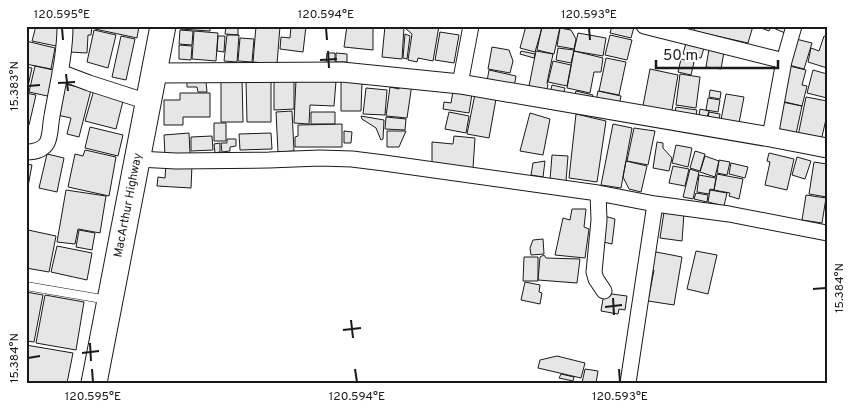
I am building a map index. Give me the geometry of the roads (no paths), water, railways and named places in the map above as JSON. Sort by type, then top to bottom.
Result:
[{"type":"highway","name":"MacArthur Highway","points":[[94,383],[163,26]]},
{"type":"street","points":[[26,152],[37,151],[42,148],[50,133],[64,49],[65,26]]},
{"type":"street","points":[[460,84],[471,26]]},
{"type":"street","points":[[644,26],[784,61]]},
{"type":"street","points":[[770,137],[784,61],[794,26]]},
{"type":"street","points":[[60,72],[148,102]]},
{"type":"street","points":[[154,73],[342,72],[460,84],[827,148]]},
{"type":"street","points":[[138,159],[176,161],[320,158],[384,162],[729,214],[827,233]]},
{"type":"street","points":[[598,194],[599,220],[594,272],[604,291]]},
{"type":"street","points":[[628,383],[655,204]]},
{"type":"lane","points":[[26,286],[110,300]]}]
